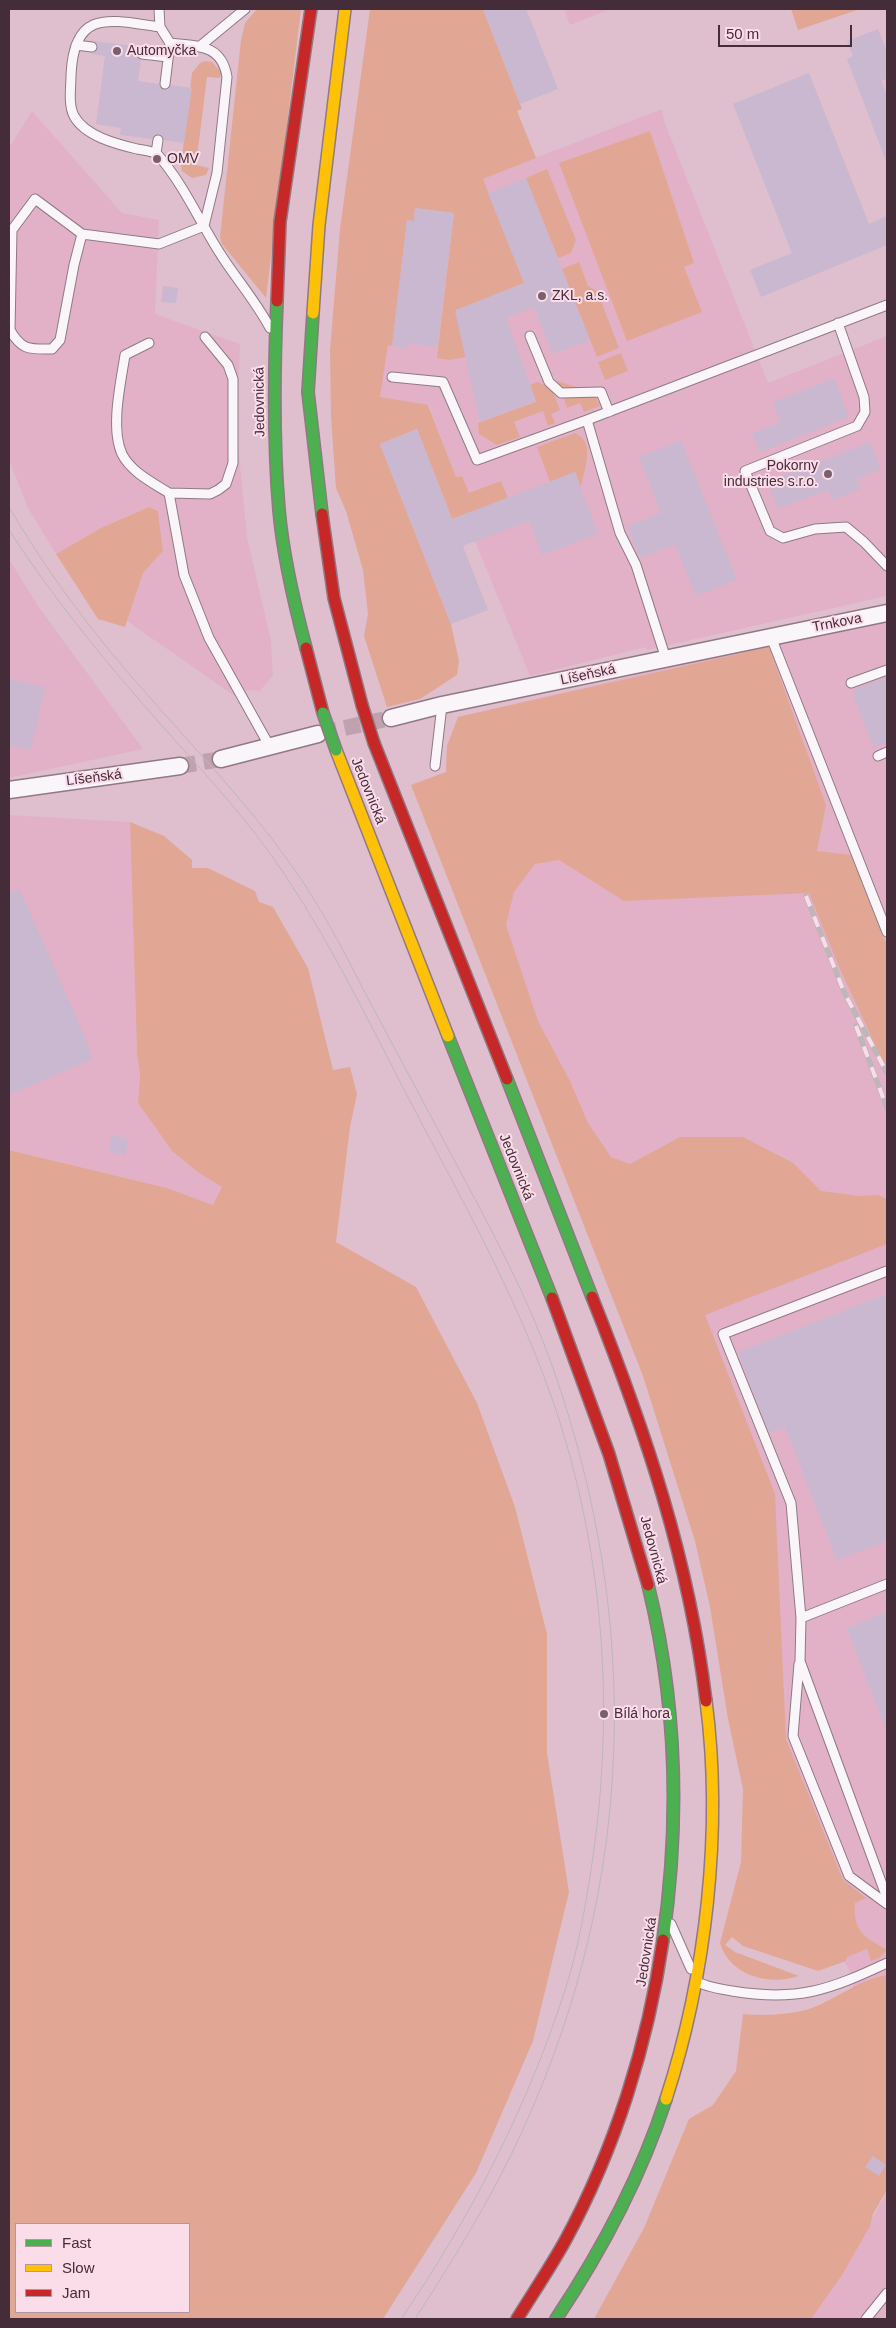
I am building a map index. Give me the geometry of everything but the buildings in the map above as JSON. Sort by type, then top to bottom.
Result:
[{"type":"main road","name":"Jedovnická","points":[[312,9],[280,222],[273,393],[279,511],[294,601],[324,713],[336,750],[574,1356],[624,1500],[654,1612],[670,1708],[675,1825],[668,1916],[651,2012],[631,2084],[606,2154],[562,2246],[517,2319]]},
{"type":"main road","name":"Jedovnická","points":[[345,9],[321,208],[308,392],[326,549],[334,598],[374,743],[625,1381],[660,1481],[675,1534],[700,1652],[707,1702],[712,1791],[709,1876],[696,1982],[678,2055],[653,2137],[628,2197],[593,2264],[556,2319]]},
{"type":"street","name":"Trnkova","points":[[779,635],[887,613]]},
{"type":"street","name":"Líšeňská","points":[[390,718],[442,705],[779,635]]},
{"type":"street","points":[[222,759],[318,734]]},
{"type":"street","name":"Líšeňská","points":[[9,790],[180,766]]},
{"type":"lane","points":[[159,9],[160,27],[170,43],[165,84]]},
{"type":"lane","points":[[199,46],[245,9]]},
{"type":"lane","points":[[160,27],[110,20],[100,21],[89,27],[78,38],[72,64],[70,102],[74,115],[80,124],[90,132],[126,146],[156,153],[180,184],[215,246],[263,316],[269,326],[275,344]]},
{"type":"lane","points":[[170,43],[199,46],[215,52],[223,60],[226,77],[217,173],[204,226]]},
{"type":"lane","points":[[76,45],[92,47]]},
{"type":"lane","points":[[142,54],[168,58]]},
{"type":"lane","points":[[156,153],[158,140]]},
{"type":"lane","points":[[82,234],[74,265],[60,340],[52,349],[33,349],[18,344],[10,330],[12,230],[35,199],[82,234],[159,244],[204,226]]},
{"type":"lane","points":[[392,377],[443,382],[477,460],[609,412],[887,305]]},
{"type":"lane","points":[[838,323],[864,397],[865,412],[857,426],[745,471],[770,531],[783,538],[815,529],[846,527],[864,542],[887,566]]},
{"type":"lane","points":[[530,336],[549,382],[561,393],[601,392],[609,412]]},
{"type":"lane","points":[[149,343],[125,355],[117,430],[122,454],[140,475],[169,493],[210,494],[226,484],[232,462],[233,379],[228,365],[205,337]]},
{"type":"lane","points":[[587,420],[620,533],[636,564],[666,659]]},
{"type":"lane","points":[[169,493],[184,575],[209,638],[270,747]]},
{"type":"lane","points":[[779,635],[887,932]]},
{"type":"lane","points":[[851,683],[887,670]]},
{"type":"lane","points":[[435,766],[442,705]]},
{"type":"lane","points":[[878,756],[887,752]]},
{"type":"lane","points":[[887,1271],[723,1334],[791,1503],[801,1618],[800,1661],[793,1736],[849,1876],[887,1904]]},
{"type":"lane","points":[[801,1618],[887,1584]]},
{"type":"lane","points":[[800,1661],[887,1898]]},
{"type":"lane","points":[[668,1916],[696,1982],[740,1992],[781,1996],[826,1989],[887,1963]]},
{"type":"lane","points":[[866,2319],[884,2304],[887,2293]]},
{"type":"shaded area","points":[[257,9],[301,9],[266,298],[222,244],[220,237],[241,40],[245,23]]},
{"type":"shaded area","points":[[370,9],[483,9],[522,109],[517,111],[536,158],[483,179],[524,283],[456,310],[466,357],[450,360],[437,358],[454,213],[415,208],[414,221],[407,220],[392,346],[388,345],[380,397],[428,405],[456,477],[462,476],[469,493],[501,481],[508,498],[452,519],[417,429],[380,444],[451,624],[459,661],[457,675],[420,699],[387,707],[364,636],[368,614],[363,570],[346,511],[336,488],[331,417],[330,350],[340,229]]},
{"type":"shaded area","points":[[564,9],[610,9],[570,25]]},
{"type":"shaded area","points":[[791,9],[860,9],[798,30]]},
{"type":"shaded area","points":[[205,61],[212,62],[221,72],[220,78],[207,77],[196,165],[209,168],[206,175],[192,178],[182,171],[181,165],[192,73],[200,63]]},
{"type":"shaded area","name":"ZKL, a.s.","points":[[662,109],[664,121],[768,383],[887,336],[887,596],[647,650],[646,647],[530,676],[475,541],[461,476],[456,478],[429,405],[376,426],[404,209]]},
{"type":"shaded area","points":[[32,111],[122,213],[159,220],[155,314],[240,344],[237,433],[247,537],[271,641],[273,675],[260,691],[248,690],[236,697],[127,621],[143,573],[163,551],[158,511],[149,507],[101,528],[56,554],[28,508],[9,460],[9,148]]},
{"type":"shaded area","points":[[650,131],[694,263],[684,267],[702,312],[627,341],[559,163]]},
{"type":"shaded area","points":[[547,169],[576,240],[571,253],[558,258],[526,178]]},
{"type":"shaded area","points":[[579,262],[588,286],[597,291],[619,348],[597,357],[562,269]]},
{"type":"shaded area","points":[[621,353],[628,371],[605,380],[598,362]]},
{"type":"shaded area","points":[[558,381],[594,393],[600,406],[584,412],[580,403],[567,408]]},
{"type":"shaded area","points":[[537,382],[551,387],[560,410],[551,414],[555,423],[548,426],[543,411],[514,422],[520,437],[497,445],[479,434],[478,423],[536,402],[530,385]]},
{"type":"shaded area","points":[[575,433],[581,437],[587,449],[581,487],[575,472],[550,482],[537,447]]},
{"type":"shaded area","points":[[149,507],[158,511],[163,551],[143,573],[125,627],[98,619],[56,554],[101,528]]},
{"type":"shaded area","points":[[9,559],[38,606],[143,749],[9,778]]},
{"type":"shaded area","points":[[887,622],[887,2124],[849,1970],[827,1928],[637,1350],[414,784],[446,772],[447,746],[458,717],[654,671]]},
{"type":"shaded area","points":[[769,647],[826,805],[817,851],[851,855],[887,946],[887,1070],[839,967],[809,893],[624,901],[559,860],[535,864],[514,892],[506,925],[538,1021],[570,1081],[588,1123],[611,1157],[630,1164],[680,1137],[743,1137],[793,1163],[821,1191],[860,1196],[878,1195],[887,1199],[887,1244],[705,1315],[775,1494],[786,1739],[843,1880],[866,1898],[855,1903],[858,1927],[866,1937],[887,1950],[879,1958],[871,1961],[867,1949],[847,1957],[846,1961],[818,1971],[743,1946],[732,1937],[725,1945],[735,1952],[799,1976],[775,1980],[763,1979],[741,1971],[725,1954],[720,1943],[741,1862],[743,1789],[728,1719],[710,1607],[695,1541],[643,1376],[411,785],[446,772],[447,746],[458,717]]},
{"type":"shaded area","points":[[9,815],[130,822],[137,1054],[140,1075],[138,1103],[172,1151],[199,1173],[222,1187],[213,1205],[167,1188],[9,1150]]},
{"type":"shaded area","points":[[130,822],[164,836],[192,860],[192,868],[208,868],[255,891],[259,902],[273,907],[308,968],[333,1070],[350,1067],[357,1094],[350,1127],[336,1242],[416,1287],[477,1403],[515,1507],[547,1634],[547,1753],[569,1892],[533,2041],[476,2173],[383,2319],[9,2319],[9,1150],[167,1188],[213,1205],[222,1187],[199,1173],[172,1151],[138,1103],[140,1075],[137,1054]]},
{"type":"shaded area","points":[[887,1975],[887,2190],[873,2214],[870,2226],[842,2275],[811,2319],[594,2319],[644,2228],[689,2119],[713,2105],[736,2071],[743,2014],[778,2014],[812,2008],[868,1980]]},
{"type":"shaded area","points":[[887,2192],[887,2319],[810,2319],[861,2239]]},
{"type":"tunnel","points":[[321,733],[391,718]]},
{"type":"tunnel","points":[[180,766],[221,759]]},
{"type":"tram line","points":[[9,507],[58,584],[114,656],[272,838],[302,880],[321,911],[483,1215],[529,1307],[554,1371],[583,1466],[602,1561],[612,1656],[614,1751],[606,1846],[588,1940],[561,2033],[525,2125],[488,2200],[415,2319]]},
{"type":"tram line","points":[[9,530],[63,607],[102,656],[257,836],[285,875],[322,935],[459,1193],[512,1301],[557,1413],[586,1525],[601,1639],[603,1755],[591,1870],[578,1944],[551,2031],[516,2117],[474,2201],[427,2280],[401,2319]]},
{"type":"railway","points":[[806,896],[844,992],[887,1073]]},
{"type":"railway","points":[[856,1026],[887,1108]]},
{"type":"traffic: fast","points":[[277,301],[275,406],[279,510],[283,545],[306,648]]},
{"type":"traffic: fast","points":[[313,313],[308,392],[322,514]]},
{"type":"traffic: fast","points":[[323,713],[336,750]]},
{"type":"traffic: fast","points":[[448,1036],[552,1298]]},
{"type":"traffic: fast","points":[[507,1079],[592,1297]]},
{"type":"traffic: fast","points":[[648,1585],[665,1673],[673,1762],[672,1851],[663,1940]]},
{"type":"traffic: fast","points":[[556,2319],[589,2267],[619,2213],[656,2129],[666,2099]]},
{"type":"traffic: slow","points":[[313,313],[319,225],[345,9]]},
{"type":"traffic: slow","points":[[336,750],[448,1036]]},
{"type":"traffic: slow","points":[[666,2099],[692,2003],[701,1953],[707,1902],[713,1800],[711,1750],[706,1701]]},
{"type":"traffic: jam","points":[[277,301],[280,222],[311,9]]},
{"type":"traffic: jam","points":[[322,514],[334,598],[362,705]]},
{"type":"traffic: jam","points":[[306,648],[323,713]]},
{"type":"traffic: jam","points":[[362,705],[374,743]]},
{"type":"traffic: jam","points":[[374,743],[507,1079]]},
{"type":"traffic: jam","points":[[592,1297],[630,1396],[662,1496],[688,1597],[706,1701]]},
{"type":"traffic: jam","points":[[552,1298],[609,1454],[648,1585]]},
{"type":"traffic: jam","points":[[517,2319],[565,2241],[583,2206],[614,2133],[639,2057],[657,1979],[663,1940]]},
{"type":"place","name":"Automyčka","points":[[117,51]]},
{"type":"place","name":"OMV","points":[[157,159]]},
{"type":"place","name":"ZKL, a.s.","points":[[542,296]]},
{"type":"place","name":"Pokorny industries s.r.o.","points":[[828,474]]},
{"type":"place","name":"Bílá hora","points":[[604,1714]]}]
